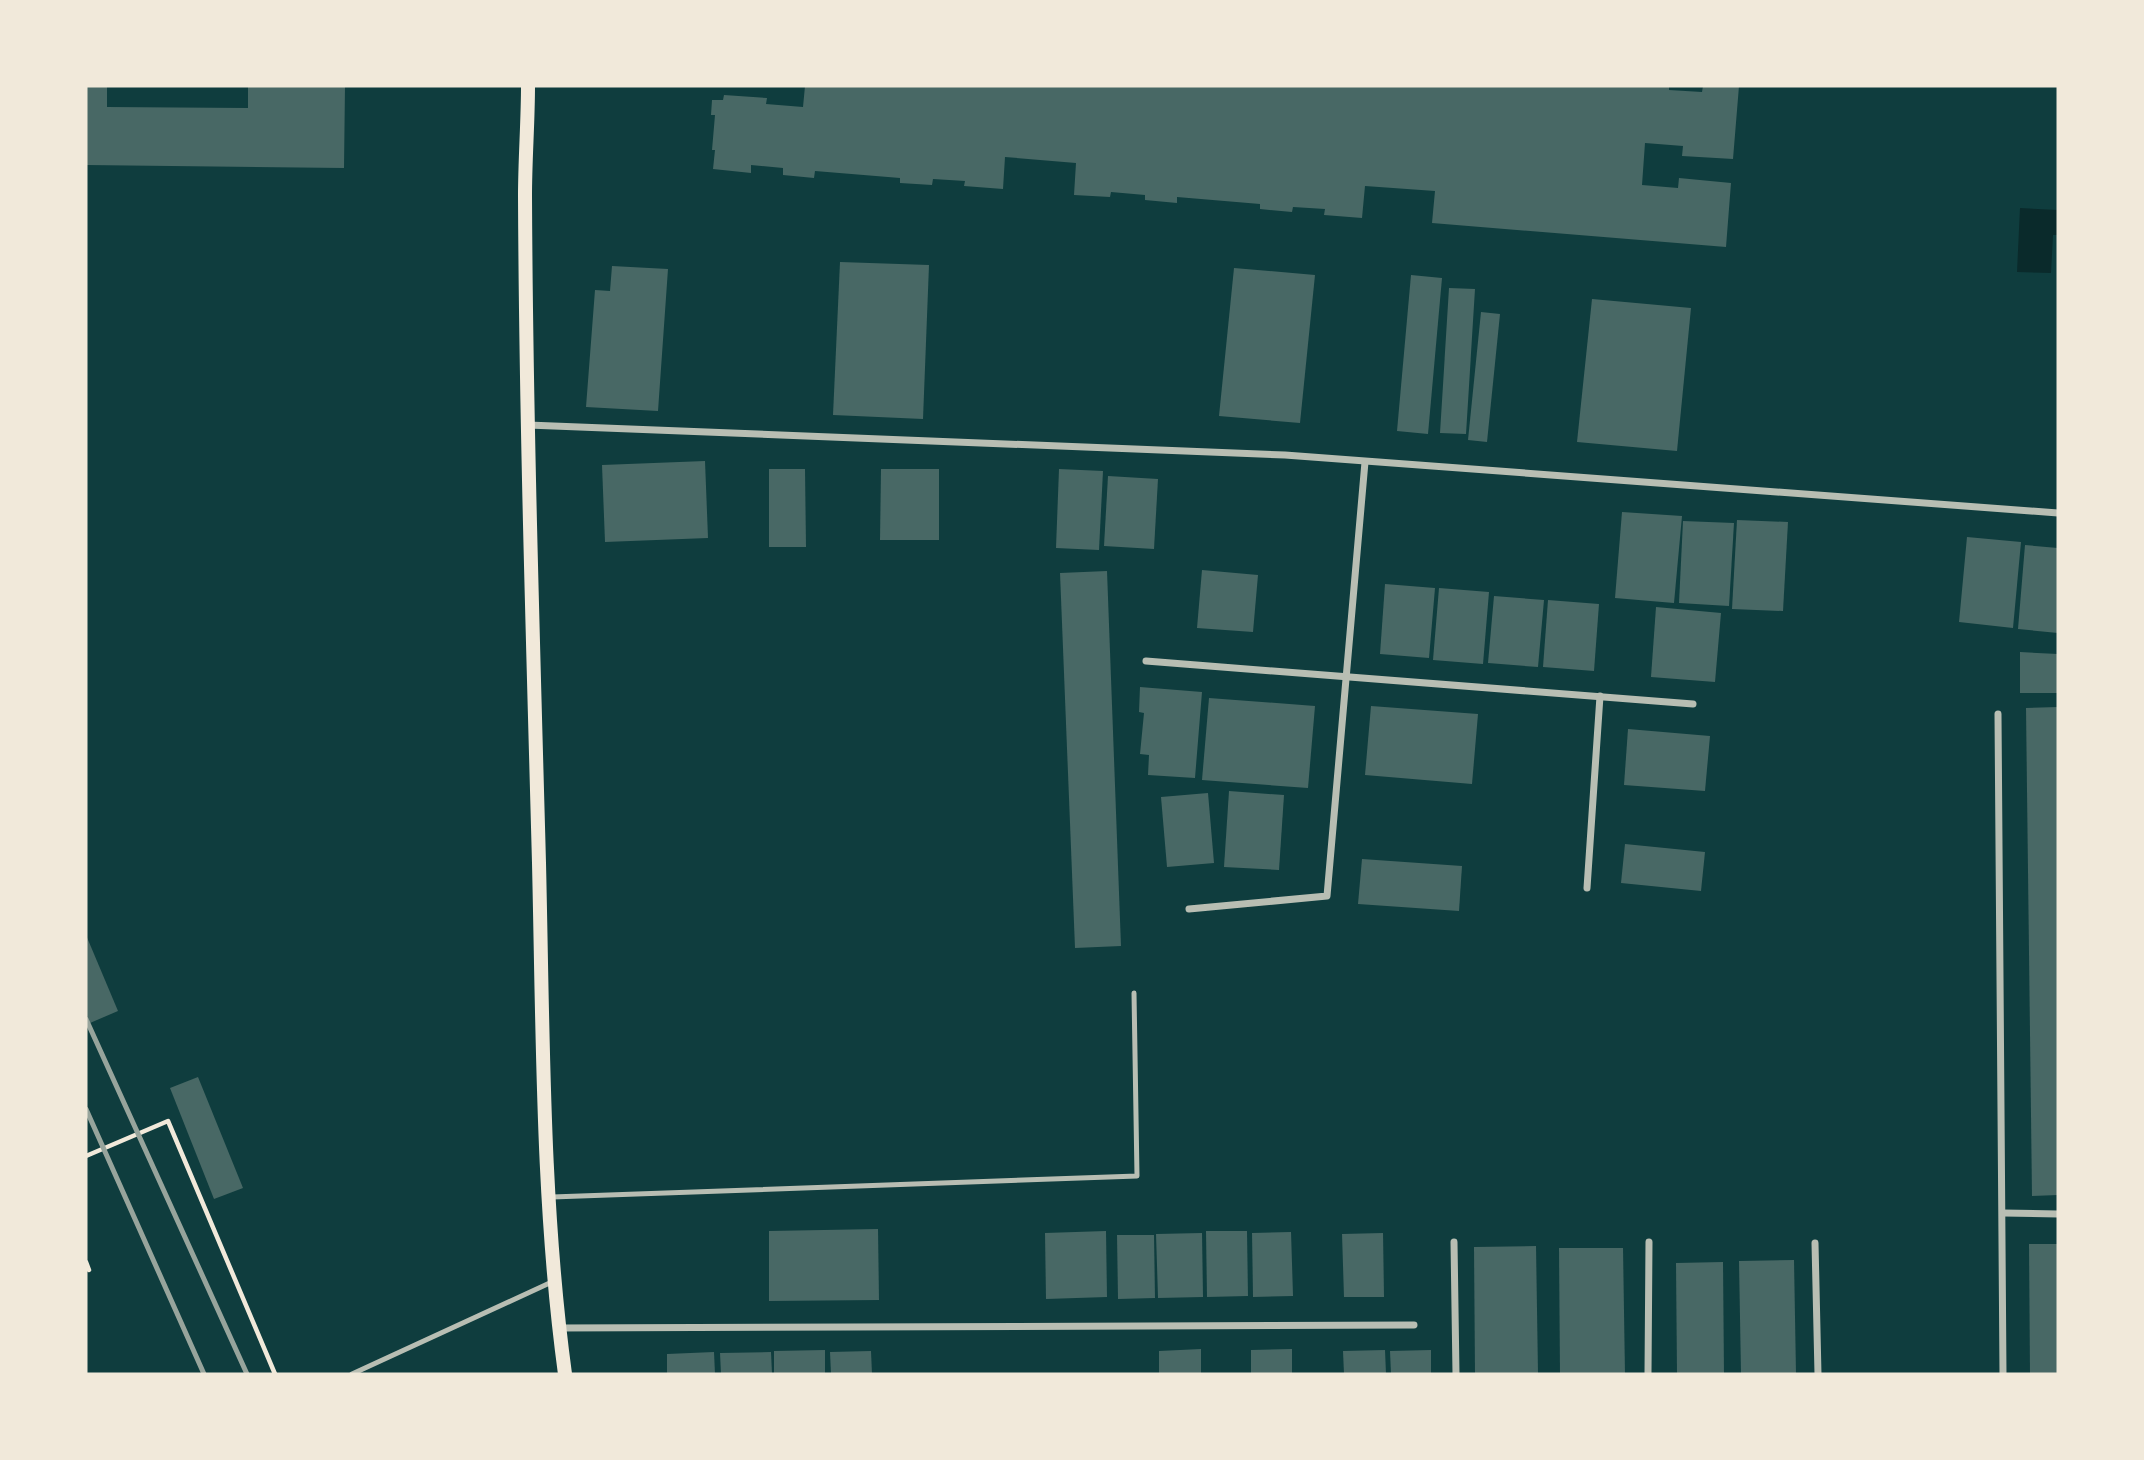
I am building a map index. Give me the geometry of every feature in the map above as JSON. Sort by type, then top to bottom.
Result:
[{"type":"main road","points":[[528,86],[525,191],[528,425],[548,1197],[565,1374]]},
{"type":"street","points":[[528,425],[1285,455],[2058,513]]},
{"type":"street","points":[[1189,909],[1327,896],[1365,462]]},
{"type":"street","points":[[1146,661],[1693,704]]},
{"type":"street","points":[[1587,888],[1600,696]]},
{"type":"street","points":[[1998,713],[2003,1374]]},
{"type":"street","points":[[2003,1213],[2058,1214]]},
{"type":"street","points":[[1454,1242],[1456,1374]]},
{"type":"street","points":[[1648,1242],[1648,1374]]},
{"type":"street","points":[[1815,1243],[1818,1374]]},
{"type":"street","points":[[559,1328],[1414,1325]]},
{"type":"lane","points":[[548,1197],[1137,1176],[1134,993]]},
{"type":"lane","points":[[352,1374],[554,1280]]},
{"type":"path","points":[[86,1156],[168,1121],[275,1374]]},
{"type":"path","points":[[86,1262],[89,1270]]},
{"type":"water","points":[[2020,208],[2058,210],[2058,235],[2053,235],[2051,273],[2017,272]]},
{"type":"building","points":[[86,86],[107,86],[107,107],[248,108],[248,86],[345,86],[344,168],[86,165]]},
{"type":"building","points":[[805,86],[1669,86],[1669,90],[1702,92],[1703,86],[1739,86],[1733,159],[1682,156],[1683,146],[1645,143],[1642,185],[1678,188],[1679,178],[1731,183],[1726,247],[1432,223],[1435,191],[1365,186],[1362,218],[1324,215],[1325,209],[1293,207],[1292,212],[1260,209],[1260,204],[1177,197],[1177,203],[1145,200],[1145,195],[1111,192],[1110,197],[1074,195],[1076,163],[1005,157],[1003,189],[964,186],[965,181],[933,179],[932,185],[900,183],[900,178],[815,171],[814,178],[783,175],[783,168],[751,165],[751,173],[713,169],[715,115],[711,115],[712,100],[723,100],[724,95],[767,98],[766,104],[803,107]]},
{"type":"building","points":[[840,262],[929,265],[923,419],[833,415]]},
{"type":"building","points":[[612,266],[668,269],[658,411],[586,407],[595,290],[610,291]]},
{"type":"building","points":[[1234,268],[1315,275],[1300,423],[1219,416]]},
{"type":"building","points":[[1411,275],[1442,278],[1428,434],[1397,431]]},
{"type":"building","points":[[1449,288],[1475,289],[1466,434],[1440,433]]},
{"type":"building","points":[[1592,299],[1691,308],[1677,451],[1577,442]]},
{"type":"building","points":[[1481,312],[1500,314],[1487,442],[1468,440]]},
{"type":"building","points":[[705,461],[708,538],[605,542],[602,465]]},
{"type":"building","points":[[769,469],[805,469],[806,547],[769,547]]},
{"type":"building","points":[[881,469],[939,469],[939,540],[880,540]]},
{"type":"building","points":[[1059,469],[1103,471],[1099,550],[1056,548]]},
{"type":"building","points":[[1108,476],[1158,479],[1154,549],[1104,546]]},
{"type":"building","points":[[1622,512],[1682,516],[1674,603],[1615,598]]},
{"type":"building","points":[[1737,520],[1788,522],[1783,611],[1732,609]]},
{"type":"building","points":[[1683,521],[1734,523],[1729,606],[1679,603]]},
{"type":"building","points":[[1967,537],[2021,542],[2013,628],[1959,622]]},
{"type":"building","points":[[2025,545],[2058,548],[2058,633],[2018,629]]},
{"type":"building","points":[[1202,570],[1258,575],[1253,632],[1197,628]]},
{"type":"building","points":[[1107,571],[1121,946],[1075,948],[1060,573]]},
{"type":"building","points":[[1385,584],[1435,588],[1429,658],[1380,654]]},
{"type":"building","points":[[1439,588],[1489,592],[1483,664],[1433,660]]},
{"type":"building","points":[[1494,596],[1544,600],[1538,667],[1488,663]]},
{"type":"building","points":[[1548,600],[1599,604],[1594,671],[1543,667]]},
{"type":"building","points":[[1656,607],[1721,613],[1715,682],[1651,677]]},
{"type":"building","points":[[2020,652],[2058,654],[2058,693],[2020,693]]},
{"type":"building","points":[[1140,687],[1202,692],[1195,778],[1148,775],[1149,755],[1140,754],[1144,713],[1139,712]]},
{"type":"building","points":[[1209,698],[1315,706],[1308,788],[1202,780]]},
{"type":"building","points":[[1371,706],[1478,714],[1472,784],[1365,775]]},
{"type":"building","points":[[2058,707],[2058,1195],[2032,1196],[2026,708]]},
{"type":"building","points":[[1628,729],[1710,736],[1705,791],[1624,785]]},
{"type":"building","points":[[1229,791],[1284,795],[1279,870],[1224,867]]},
{"type":"building","points":[[1208,793],[1214,863],[1167,867],[1161,797]]},
{"type":"building","points":[[1625,844],[1705,852],[1701,891],[1621,883]]},
{"type":"building","points":[[1362,859],[1462,866],[1459,911],[1358,904]]},
{"type":"building","points":[[86,935],[118,1011],[90,1023],[86,1014]]},
{"type":"building","points":[[198,1077],[243,1188],[214,1199],[170,1088]]},
{"type":"building","points":[[878,1229],[879,1300],[769,1301],[769,1231]]},
{"type":"building","points":[[1106,1231],[1107,1297],[1046,1299],[1045,1233]]},
{"type":"building","points":[[1206,1231],[1247,1231],[1248,1296],[1207,1297]]},
{"type":"building","points":[[1291,1232],[1293,1296],[1253,1297],[1252,1233]]},
{"type":"building","points":[[1202,1233],[1203,1297],[1158,1298],[1156,1234]]},
{"type":"building","points":[[1383,1233],[1384,1297],[1344,1297],[1342,1234]]},
{"type":"building","points":[[1117,1235],[1154,1235],[1155,1298],[1118,1299]]},
{"type":"building","points":[[2029,1244],[2058,1244],[2058,1374],[2030,1374]]},
{"type":"building","points":[[1536,1246],[1538,1374],[1475,1374],[1474,1247]]},
{"type":"building","points":[[1559,1248],[1623,1248],[1625,1374],[1560,1374]]},
{"type":"building","points":[[1794,1260],[1796,1374],[1741,1374],[1739,1261]]},
{"type":"building","points":[[1723,1262],[1724,1374],[1677,1374],[1676,1263]]},
{"type":"building","points":[[1201,1349],[1201,1374],[1159,1374],[1159,1351]]},
{"type":"building","points":[[1292,1349],[1292,1374],[1251,1374],[1251,1350]]},
{"type":"building","points":[[825,1350],[825,1374],[774,1374],[774,1351]]},
{"type":"building","points":[[1385,1350],[1386,1374],[1344,1374],[1343,1351]]},
{"type":"building","points":[[1431,1350],[1431,1374],[1391,1374],[1390,1351]]},
{"type":"building","points":[[871,1351],[872,1374],[831,1374],[830,1352]]},
{"type":"building","points":[[714,1352],[715,1374],[667,1374],[667,1354]]},
{"type":"building","points":[[771,1352],[772,1374],[721,1374],[720,1353]]},
{"type":"railway","points":[[86,1019],[247,1374]]},
{"type":"railway","points":[[86,1109],[204,1374]]}]
